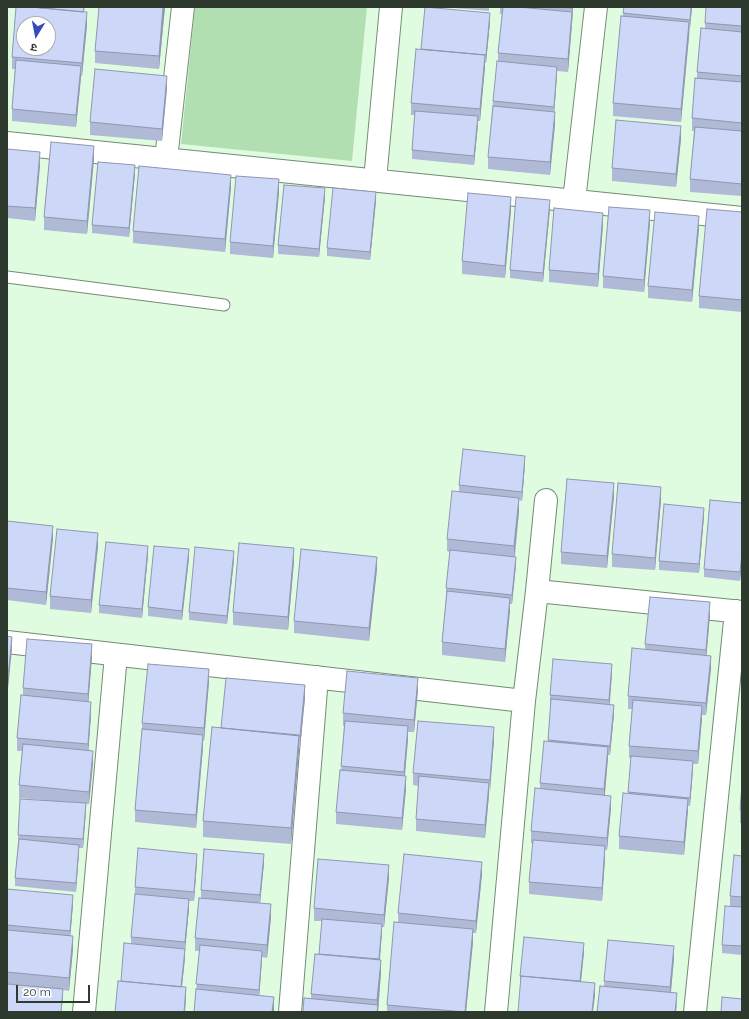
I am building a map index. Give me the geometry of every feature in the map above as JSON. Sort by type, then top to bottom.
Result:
[{"type":"street","points":[[166,159],[183,7]]},
{"type":"street","points":[[375,180],[391,7]]},
{"type":"street","points":[[574,201],[596,7]]},
{"type":"street","points":[[7,143],[742,218]]},
{"type":"street","points":[[496,1012],[524,701],[546,500]]},
{"type":"street","points":[[537,591],[739,612],[695,1012]]},
{"type":"street","points":[[7,642],[524,701]]},
{"type":"street","points":[[84,1012],[116,655]]},
{"type":"street","points":[[290,1012],[317,677]]},
{"type":"lane","points":[[7,277],[224,305]]},
{"type":"green space","points":[[195,7],[367,7],[352,161],[181,144]]},
{"type":"building","points":[[16,7],[87,12],[82,63],[12,57]]},
{"type":"building","points":[[31,7],[84,7],[83,12]]},
{"type":"building","points":[[99,7],[163,7],[159,56],[95,51]]},
{"type":"building","points":[[425,7],[490,13],[486,55],[421,49]]},
{"type":"building","points":[[503,7],[572,12],[568,59],[498,53]]},
{"type":"building","points":[[624,7],[691,7],[690,20],[623,13]]},
{"type":"building","points":[[706,7],[742,7],[742,26],[705,23]]},
{"type":"building","points":[[621,16],[689,22],[681,109],[613,103]]},
{"type":"building","points":[[701,28],[742,32],[742,76],[697,72]]},
{"type":"building","points":[[416,49],[485,55],[480,109],[411,103]]},
{"type":"building","points":[[16,60],[81,66],[76,115],[12,109]]},
{"type":"building","points":[[497,61],[557,67],[554,107],[493,101]]},
{"type":"building","points":[[95,69],[167,76],[162,129],[90,122]]},
{"type":"building","points":[[695,78],[742,82],[742,123],[692,118]]},
{"type":"building","points":[[493,106],[555,112],[550,162],[488,157]]},
{"type":"building","points":[[415,111],[478,116],[474,156],[412,150]]},
{"type":"building","points":[[616,120],[681,126],[676,174],[612,168]]},
{"type":"building","points":[[695,127],[742,131],[742,184],[690,179]]},
{"type":"building","points":[[51,142],[94,146],[87,221],[44,217]]},
{"type":"building","points":[[7,149],[40,152],[35,208],[7,206]]},
{"type":"building","points":[[98,162],[135,165],[129,228],[92,225]]},
{"type":"building","points":[[139,166],[231,175],[225,239],[133,231]]},
{"type":"building","points":[[236,176],[279,179],[273,246],[230,242]]},
{"type":"building","points":[[284,185],[325,188],[319,249],[278,245]]},
{"type":"building","points":[[333,188],[376,192],[370,252],[327,248]]},
{"type":"building","points":[[468,193],[511,197],[505,266],[462,261]]},
{"type":"building","points":[[516,197],[550,200],[543,273],[510,270]]},
{"type":"building","points":[[609,207],[650,210],[644,280],[603,276]]},
{"type":"building","points":[[554,208],[603,213],[598,274],[549,270]]},
{"type":"building","points":[[707,209],[742,212],[742,300],[699,296]]},
{"type":"building","points":[[655,212],[699,216],[692,290],[648,286]]},
{"type":"building","points":[[463,449],[525,456],[522,492],[459,485]]},
{"type":"building","points":[[567,479],[614,483],[607,556],[561,552]]},
{"type":"building","points":[[618,483],[661,487],[655,558],[612,554]]},
{"type":"building","points":[[452,491],[519,498],[514,546],[447,539]]},
{"type":"building","points":[[710,500],[742,503],[742,554],[740,572],[704,569]]},
{"type":"building","points":[[664,504],[704,508],[699,564],[659,561]]},
{"type":"building","points":[[7,521],[53,526],[46,592],[7,588]]},
{"type":"building","points":[[57,529],[98,533],[91,600],[50,596]]},
{"type":"building","points":[[106,542],[148,546],[142,609],[99,605]]},
{"type":"building","points":[[239,543],[294,548],[288,617],[233,612]]},
{"type":"building","points":[[154,546],[189,549],[182,611],[148,607]]},
{"type":"building","points":[[195,547],[234,551],[227,616],[189,612]]},
{"type":"building","points":[[301,549],[377,557],[369,628],[294,621]]},
{"type":"building","points":[[450,550],[516,557],[512,595],[446,588]]},
{"type":"building","points":[[447,591],[510,598],[505,649],[442,642]]},
{"type":"building","points":[[650,597],[710,602],[706,650],[645,644]]},
{"type":"building","points":[[7,636],[12,637],[7,686]]},
{"type":"building","points":[[27,639],[92,644],[88,694],[23,688]]},
{"type":"building","points":[[632,648],[711,656],[706,703],[628,696]]},
{"type":"building","points":[[553,659],[612,664],[609,700],[550,695]]},
{"type":"building","points":[[148,664],[209,669],[204,728],[142,723]]},
{"type":"building","points":[[347,671],[418,678],[414,720],[343,713]]},
{"type":"building","points":[[226,678],[305,685],[300,736],[221,728]]},
{"type":"building","points":[[21,695],[91,702],[88,744],[17,738]]},
{"type":"building","points":[[551,699],[614,705],[610,746],[548,740]]},
{"type":"building","points":[[633,700],[702,706],[698,751],[629,746]]},
{"type":"building","points":[[345,721],[408,726],[404,772],[341,766]]},
{"type":"building","points":[[418,721],[494,727],[490,780],[413,773]]},
{"type":"building","points":[[212,727],[299,735],[291,828],[203,821]]},
{"type":"building","points":[[142,729],[203,735],[196,815],[135,810]]},
{"type":"building","points":[[544,741],[608,747],[604,789],[540,783]]},
{"type":"building","points":[[23,744],[93,751],[89,792],[19,785]]},
{"type":"building","points":[[631,756],[693,761],[690,798],[628,792]]},
{"type":"building","points":[[340,770],[406,776],[402,818],[336,812]]},
{"type":"building","points":[[419,776],[489,783],[485,825],[416,819]]},
{"type":"building","points":[[742,784],[742,810],[740,810]]},
{"type":"building","points":[[535,788],[611,796],[607,838],[531,831]]},
{"type":"building","points":[[623,793],[688,799],[684,842],[619,836]]},
{"type":"building","points":[[20,799],[86,803],[83,839],[18,835]]},
{"type":"building","points":[[19,839],[79,845],[76,883],[15,878]]},
{"type":"building","points":[[533,840],[605,846],[602,888],[529,882]]},
{"type":"building","points":[[138,848],[197,854],[194,892],[135,887]]},
{"type":"building","points":[[204,849],[264,854],[260,895],[201,890]]},
{"type":"building","points":[[404,854],[482,862],[476,921],[398,913]]},
{"type":"building","points":[[734,855],[742,856],[742,897],[730,896]]},
{"type":"building","points":[[318,859],[389,865],[384,915],[314,908]]},
{"type":"building","points":[[7,889],[73,895],[70,931],[7,925]]},
{"type":"building","points":[[135,894],[189,899],[185,942],[131,937]]},
{"type":"building","points":[[199,898],[271,904],[267,945],[195,938]]},
{"type":"building","points":[[725,906],[742,907],[742,946],[722,945]]},
{"type":"building","points":[[322,919],[382,924],[379,959],[319,954]]},
{"type":"building","points":[[394,922],[473,929],[465,1012],[387,1005]]},
{"type":"building","points":[[7,930],[73,936],[69,978],[7,972]]},
{"type":"building","points":[[524,937],[584,943],[580,981],[520,976]]},
{"type":"building","points":[[608,940],[674,946],[670,987],[604,981]]},
{"type":"building","points":[[124,943],[185,949],[181,987],[121,981]]},
{"type":"building","points":[[200,945],[262,951],[259,990],[196,984]]},
{"type":"building","points":[[315,954],[381,960],[377,1000],[311,994]]},
{"type":"building","points":[[521,976],[595,983],[592,1012],[518,1012]]},
{"type":"building","points":[[118,981],[186,987],[184,1012],[115,1012]]},
{"type":"building","points":[[7,984],[63,989],[61,1012],[7,1012]]},
{"type":"building","points":[[600,986],[677,993],[675,1012],[597,1012]]},
{"type":"building","points":[[196,989],[274,997],[272,1012],[194,1012]]},
{"type":"building","points":[[722,997],[742,999],[742,1012],[721,1012]]},
{"type":"building","points":[[304,998],[378,1005],[377,1012],[303,1012]]}]
